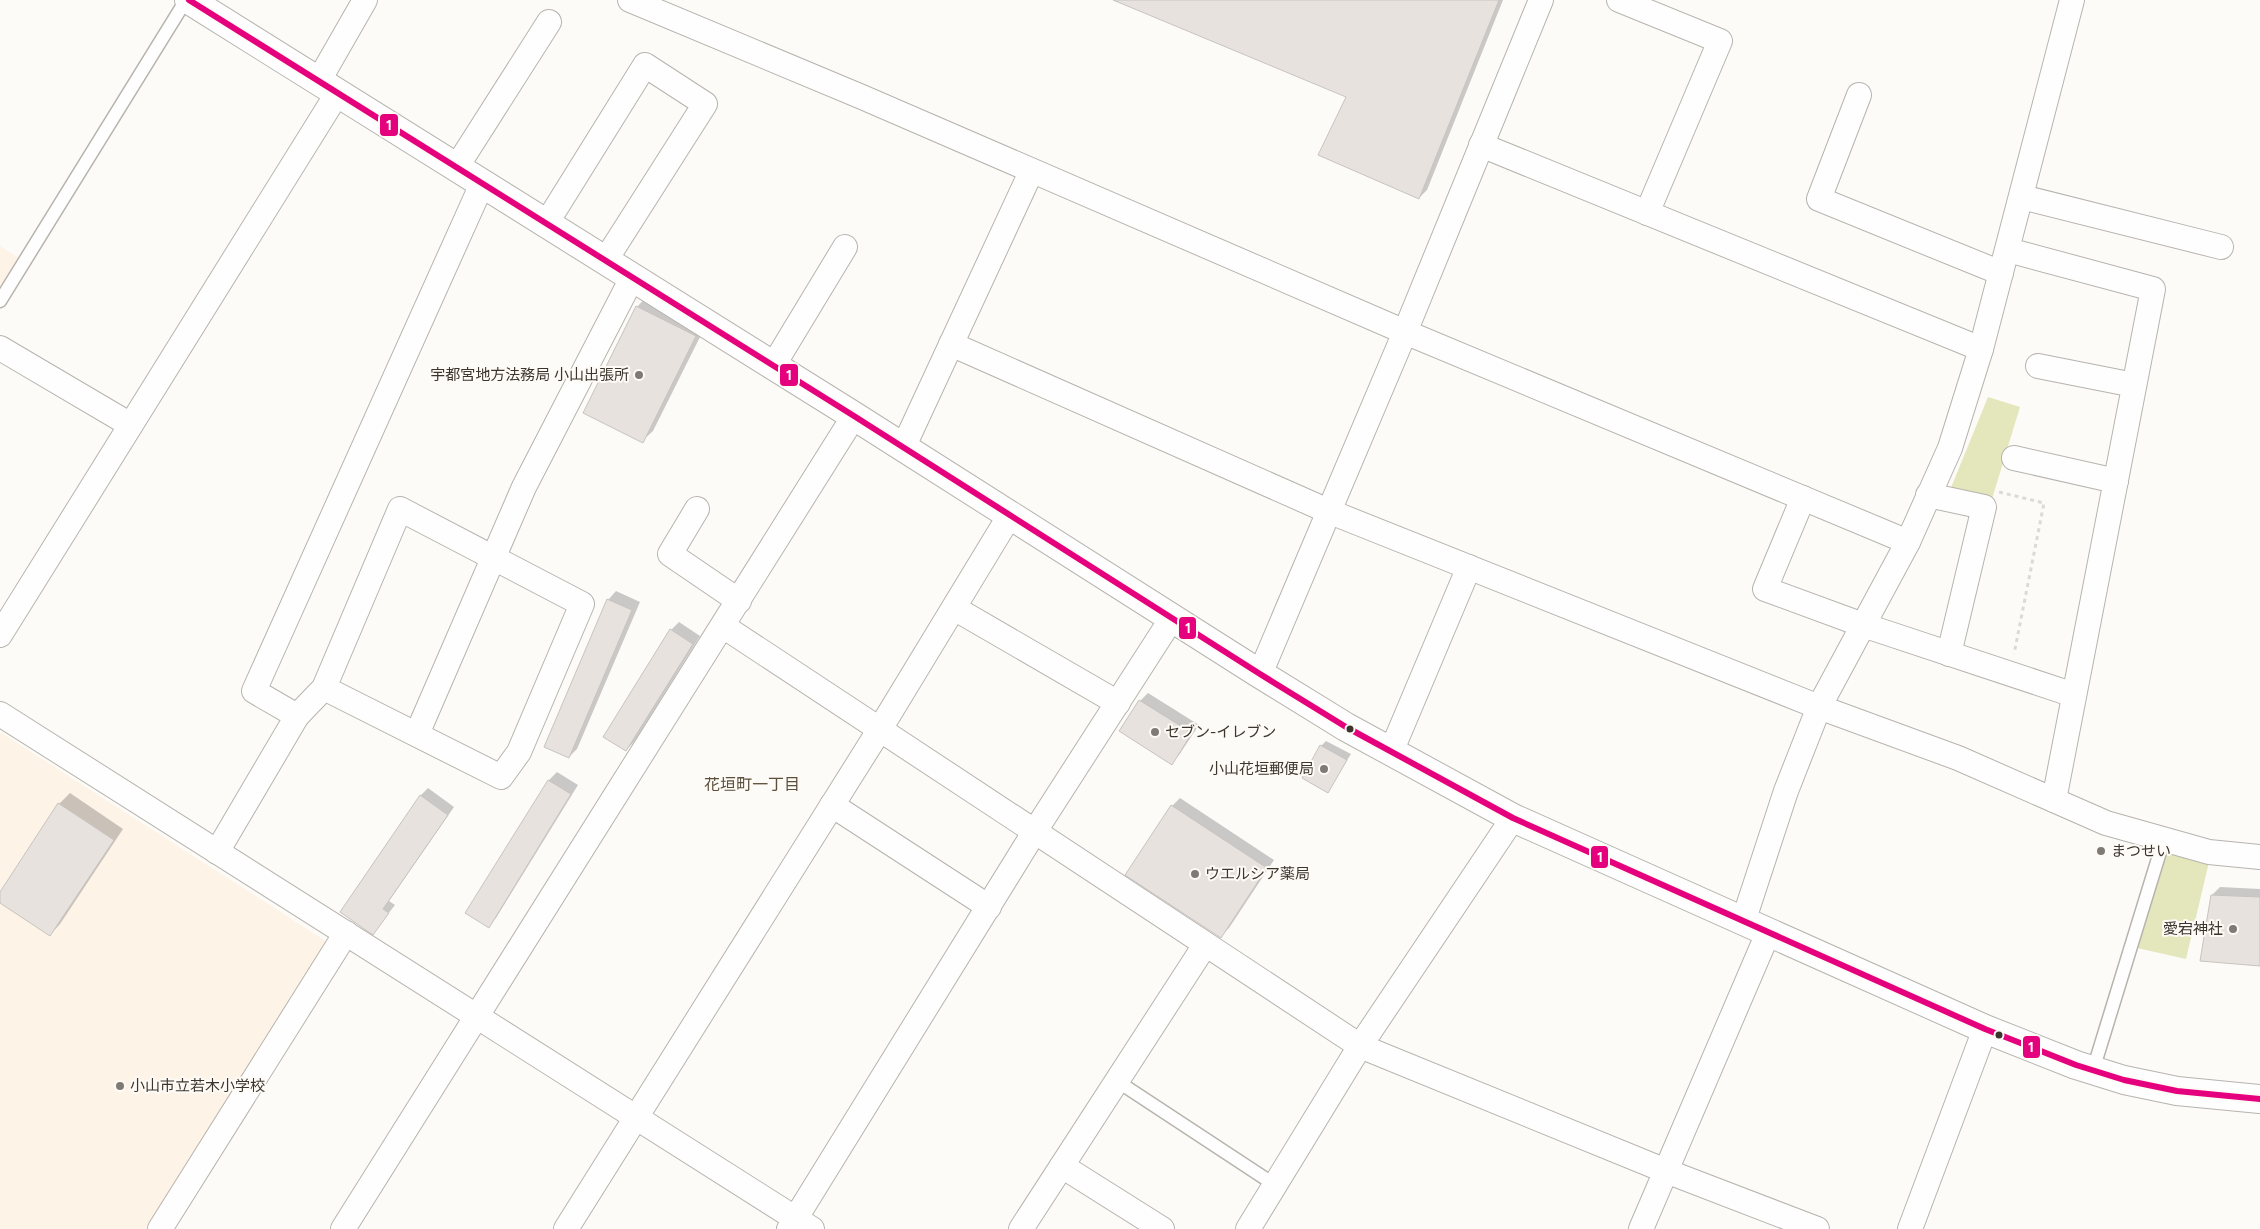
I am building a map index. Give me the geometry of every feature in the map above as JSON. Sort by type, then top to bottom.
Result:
[{"type":"main road","points":[[187,0],[854,416],[1260,674],[1391,752],[1513,818],[1985,1029],[2093,1070],[2124,1080],[2177,1091],[2260,1099]]},
{"type":"street","points":[[0,635],[129,424],[328,88],[365,0]]},
{"type":"street","points":[[630,0],[862,97],[1031,172],[1405,332],[1908,542]]},
{"type":"street","points":[[1260,674],[1405,332],[1541,0]]},
{"type":"street","points":[[1619,0],[1720,41],[1647,213]]},
{"type":"street","points":[[1743,922],[1786,791],[1819,708],[1908,542],[1950,448],[1981,349],[2008,250],[2072,0]]},
{"type":"street","points":[[456,168],[549,22]]},
{"type":"street","points":[[546,224],[645,65],[705,104],[605,261]]},
{"type":"street","points":[[1859,95],[1819,199],[2001,273]]},
{"type":"street","points":[[1481,145],[1981,349]]},
{"type":"street","points":[[903,448],[1031,172]]},
{"type":"street","points":[[297,716],[254,691],[482,184]]},
{"type":"street","points":[[2022,197],[2221,247]]},
{"type":"street","points":[[773,366],[845,247]]},
{"type":"street","points":[[2008,250],[2153,289],[2054,800]]},
{"type":"street","points":[[417,734],[524,487],[632,278]]},
{"type":"street","points":[[951,344],[1328,511],[1819,708],[1958,758],[2106,823],[2209,852],[2260,857]]},
{"type":"street","points":[[0,348],[129,424]]},
{"type":"street","points":[[2038,366],[2134,385]]},
{"type":"street","points":[[343,1229],[854,416]]},
{"type":"street","points":[[2014,458],[2116,481]]},
{"type":"street","points":[[1928,495],[1984,507],[1949,654]]},
{"type":"street","points":[[1803,498],[1765,589],[1863,625],[2074,695]]},
{"type":"street","points":[[217,852],[297,716],[324,688],[400,509],[582,604],[519,752],[501,777],[324,688]]},
{"type":"street","points":[[697,509],[670,554],[739,601]]},
{"type":"street","points":[[566,1229],[880,728],[1010,515]]},
{"type":"street","points":[[1391,752],[1469,567]]},
{"type":"street","points":[[954,608],[1118,703]]},
{"type":"street","points":[[0,714],[478,1015],[799,1226],[1035,831],[1172,618]]},
{"type":"street","points":[[723,626],[1360,1046],[1666,1171],[1817,1229]]},
{"type":"street","points":[[832,805],[989,907]]},
{"type":"street","points":[[1248,1229],[1360,1046],[1513,818]]},
{"type":"street","points":[[160,1229],[346,933]]},
{"type":"street","points":[[1641,1229],[1768,933]]},
{"type":"street","points":[[1021,1229],[1205,945]]},
{"type":"street","points":[[1910,1229],[1985,1029]]},
{"type":"street","points":[[1062,1166],[1162,1229]]},
{"type":"lane","points":[[0,301],[187,0]]},
{"type":"lane","points":[[2093,1070],[2164,839]]},
{"type":"lane","points":[[1117,1081],[1275,1186]]},
{"type":"path","points":[[1994,490],[2044,502],[2010,674]]},
{"type":"shaded area","points":[[0,246],[19,258],[0,288]]},
{"type":"shaded area","name":"小山市立若木小学校","points":[[0,732],[329,943],[149,1229],[0,1229]]},
{"type":"green space","points":[[1988,397],[2020,407],[1992,499],[1950,490]]},
{"type":"green space","points":[[2168,846],[2210,858],[2186,959],[2137,948]]},
{"type":"building","points":[[1113,0],[1499,0],[1419,199],[1318,155],[1346,97]]},
{"type":"building","name":"宇都宮地方法務局 小山出張所","points":[[636,306],[696,336],[643,443],[583,413]]},
{"type":"building","points":[[607,599],[632,610],[569,758],[544,747]]},
{"type":"building","points":[[670,629],[693,644],[626,751],[603,737]]},
{"type":"building","name":"セブン-イレブン","points":[[1139,700],[1192,733],[1172,765],[1119,731]]},
{"type":"building","name":"小山花垣郵便局","points":[[1320,745],[1347,760],[1328,793],[1302,778]]},
{"type":"building","points":[[548,780],[571,794],[489,928],[465,913]]},
{"type":"building","points":[[420,795],[448,815],[383,909],[389,913],[373,935],[340,912]]},
{"type":"building","points":[[58,803],[114,840],[50,936],[0,903],[0,892]]},
{"type":"building","name":"ウエルシア薬局","points":[[1171,805],[1267,868],[1221,938],[1125,875]]},
{"type":"building","name":"愛宕神社","points":[[2211,895],[2260,897],[2260,966],[2200,961]]},
{"type":"transit line","name":"1","points":[[189,0],[854,416],[1260,674],[1346,727],[1513,818],[1985,1029],[2076,1065],[2124,1080],[2177,1091],[2260,1099]]},
{"type":"place","name":"宇都宮地方法務局 小山出張所","points":[[639,375]]},
{"type":"place","name":"セブン-イレブン","points":[[1155,732]]},
{"type":"place","name":"小山花垣郵便局","points":[[1324,769]]},
{"type":"place","name":"まつせい","points":[[2101,851]]},
{"type":"place","name":"ウエルシア薬局","points":[[1195,874]]},
{"type":"place","name":"愛宕神社","points":[[2233,929]]},
{"type":"place","name":"小山市立若木小学校","points":[[120,1086]]},
{"type":"district","name":"花垣町一丁目","points":[[752,784]]}]
